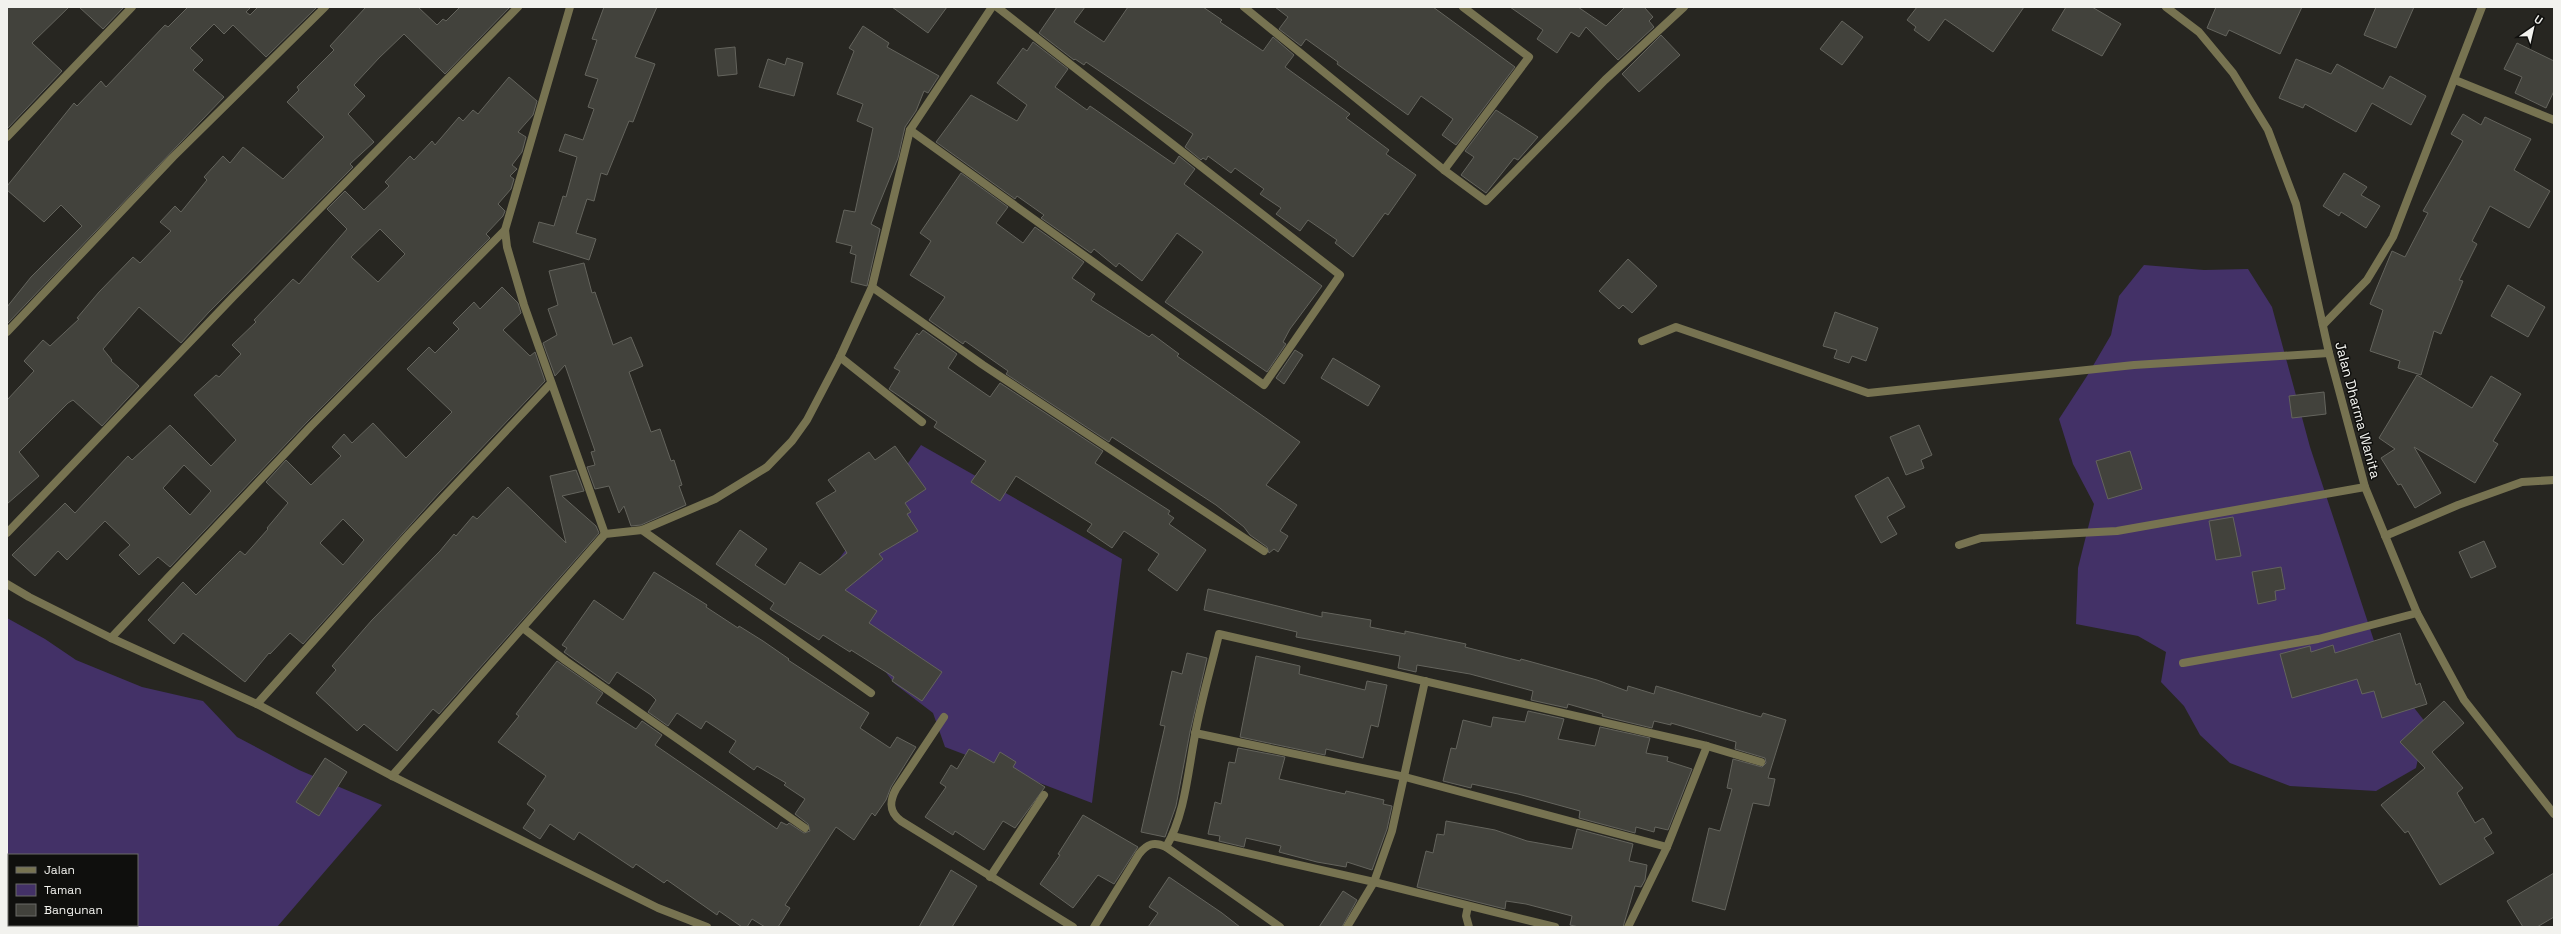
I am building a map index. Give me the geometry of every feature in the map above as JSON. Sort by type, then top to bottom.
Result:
[{"type":"street","points":[[7,137],[132,7]]},
{"type":"street","points":[[7,332],[173,157],[325,7]]},
{"type":"street","points":[[7,533],[232,297],[518,7]]},
{"type":"street","points":[[111,638],[305,432],[504,230],[570,7]]},
{"type":"street","points":[[392,776],[605,534],[642,530],[714,499],[767,468],[792,441],[807,420],[840,357],[872,286],[910,130],[992,7]]},
{"type":"street","points":[[910,130],[1264,385],[1340,275],[997,7]]},
{"type":"street","points":[[1244,7],[1444,170],[1486,201],[1605,80],[1684,7]]},
{"type":"street","points":[[1444,170],[1529,57],[1463,7]]},
{"type":"street","name":"Jalan Dharma Wanita","points":[[2166,7],[2199,32],[2209,44],[2233,73],[2268,130],[2296,204],[2329,353],[2366,487],[2417,613],[2464,700],[2554,814]]},
{"type":"street","points":[[2323,325],[2367,280],[2394,237],[2482,7]]},
{"type":"street","points":[[2455,80],[2554,120]]},
{"type":"street","points":[[504,230],[514,273],[551,383],[605,534]]},
{"type":"street","points":[[872,286],[983,365],[1264,551]]},
{"type":"street","points":[[1642,341],[1676,327],[1868,394],[2134,365],[2329,353]]},
{"type":"street","points":[[840,357],[922,422]]},
{"type":"street","points":[[257,704],[409,534],[551,383]]},
{"type":"street","points":[[2385,536],[2458,505],[2522,482],[2554,480]]},
{"type":"street","points":[[1959,545],[1981,538],[2117,531],[2366,487]]},
{"type":"street","points":[[642,530],[871,694]]},
{"type":"street","points":[[7,584],[28,598],[111,638],[257,704],[392,776],[658,908],[707,927]]},
{"type":"street","points":[[2183,663],[2318,639],[2417,613]]},
{"type":"street","points":[[523,628],[566,661],[805,828]]},
{"type":"street","points":[[1166,847],[1172,836],[1219,634],[1707,746],[1761,762]]},
{"type":"street","points":[[1348,927],[1374,882],[1392,831],[1425,681]]},
{"type":"street","points":[[944,717],[896,789],[891,808],[896,817],[990,877],[1073,927]]},
{"type":"street","points":[[1195,733],[1405,777],[1667,847]]},
{"type":"street","points":[[1628,927],[1667,847],[1707,746]]},
{"type":"street","points":[[990,877],[1044,794]]},
{"type":"street","points":[[1172,836],[1374,882],[1555,927]]},
{"type":"street","points":[[1094,927],[1144,848],[1152,843],[1166,847],[1280,927]]},
{"type":"street","points":[[1468,906],[1466,916],[1469,927]]},
{"type":"green space","points":[[2144,265],[2204,270],[2248,269],[2272,307],[2310,447],[2383,668],[2426,723],[2416,768],[2376,791],[2290,786],[2230,763],[2200,735],[2184,706],[2161,682],[2166,652],[2138,636],[2076,624],[2078,568],[2094,504],[2073,464],[2059,419],[2111,335],[2119,296]]},
{"type":"green space","points":[[921,445],[1122,559],[1092,803],[945,747],[933,713],[895,684],[819,587]]},
{"type":"green space","points":[[7,618],[45,639],[76,660],[142,687],[203,701],[237,737],[299,770],[382,805],[277,927],[7,927]]},
{"type":"building","points":[[7,7],[69,7],[32,43],[62,71],[7,129]]},
{"type":"building","points":[[79,7],[124,7],[103,29]]},
{"type":"building","points":[[188,7],[251,7],[246,12],[250,15],[258,7],[317,7],[266,57],[233,25],[224,34],[214,24],[190,48],[203,60],[193,70],[224,97],[7,324],[7,307],[31,277],[82,226],[61,205],[44,222],[7,190],[7,186],[74,103],[77,106],[101,81],[106,87],[165,25],[168,27]]},
{"type":"building","points":[[366,7],[418,7],[437,25],[443,19],[446,21],[460,7],[510,7],[445,74],[404,34],[379,58],[354,85],[365,96],[348,114],[374,142],[350,164],[353,167],[209,312],[181,343],[139,307],[103,349],[112,360],[111,361],[139,386],[102,426],[73,400],[68,403],[19,452],[39,476],[7,504],[7,400],[34,371],[24,361],[43,340],[50,346],[79,319],[77,318],[99,292],[133,257],[140,263],[171,231],[160,222],[175,206],[181,212],[207,180],[204,177],[223,156],[230,163],[243,147],[283,179],[324,137],[287,102],[299,90],[297,87],[334,50],[330,46]]},
{"type":"building","points":[[604,7],[657,7],[635,57],[655,64],[633,122],[629,121],[607,175],[601,173],[594,201],[587,199],[576,233],[596,239],[589,260],[533,242],[539,222],[554,226],[563,196],[566,197],[577,157],[559,151],[565,134],[583,140],[594,109],[588,107],[598,79],[585,75],[597,40],[592,39]]},
{"type":"building","points":[[892,7],[947,7],[928,33]]},
{"type":"building","points":[[1057,7],[1085,7],[1074,22],[1104,42],[1128,7],[1203,7],[1222,20],[1220,22],[1263,51],[1273,37],[1294,55],[1285,67],[1350,114],[1346,118],[1389,150],[1386,154],[1416,175],[1388,215],[1385,213],[1353,257],[1335,243],[1337,240],[1308,220],[1300,231],[1276,214],[1281,208],[1260,194],[1264,189],[1235,168],[1231,173],[1208,156],[1206,160],[1203,158],[1201,160],[1185,147],[1193,134],[1086,62],[1084,65],[1075,59],[1074,60],[1039,33]]},
{"type":"building","points":[[1275,7],[1433,7],[1515,67],[1456,145],[1442,135],[1453,119],[1421,96],[1408,115],[1337,64],[1338,62],[1306,39],[1301,46],[1279,29],[1288,17]]},
{"type":"building","points":[[1510,7],[1578,7],[1606,26],[1625,7],[1644,7],[1653,17],[1649,21],[1654,27],[1618,60],[1586,27],[1579,37],[1571,32],[1557,53],[1537,39],[1543,30]]},
{"type":"building","points":[[1917,7],[2024,7],[1993,52],[1945,19],[1929,41],[1914,30],[1916,27],[1907,20]]},
{"type":"building","points":[[2066,7],[2092,7],[2121,24],[2102,56],[2052,30]]},
{"type":"building","points":[[2216,7],[2302,7],[2280,54],[2229,30],[2226,36],[2207,28]]},
{"type":"building","points":[[2376,7],[2414,7],[2396,48],[2364,35]]},
{"type":"building","points":[[1842,21],[1863,37],[1842,65],[1820,49]]},
{"type":"building","points":[[863,26],[889,43],[887,47],[939,76],[928,93],[924,91],[916,111],[905,127],[898,158],[871,224],[880,229],[867,286],[851,282],[856,255],[850,253],[852,246],[836,242],[844,210],[855,212],[873,128],[857,121],[863,104],[837,94],[854,51],[849,48]]},
{"type":"building","points":[[1661,35],[1680,55],[1639,92],[1622,74]]},
{"type":"building","points":[[1033,42],[1068,69],[1055,87],[1087,110],[1090,106],[1174,164],[1179,156],[1195,169],[1184,184],[1322,286],[1290,329],[1283,342],[1286,344],[1267,372],[1165,302],[1203,252],[1177,233],[1142,281],[1119,263],[1116,267],[1094,249],[1091,253],[1041,218],[1044,215],[1017,196],[1015,199],[936,142],[971,95],[1017,121],[1027,105],[997,83],[1023,48],[1027,51]]},
{"type":"building","points":[[2517,43],[2554,61],[2554,91],[2546,108],[2515,93],[2522,77],[2504,69]]},
{"type":"building","points":[[735,47],[737,74],[718,76],[715,49]]},
{"type":"building","points":[[787,58],[803,63],[794,96],[759,87],[768,59],[785,65]]},
{"type":"building","points":[[2296,59],[2331,74],[2337,64],[2383,89],[2390,76],[2426,96],[2411,125],[2372,103],[2356,132],[2305,104],[2303,108],[2279,98]]},
{"type":"building","points":[[509,77],[537,101],[533,115],[518,132],[526,137],[522,152],[512,165],[517,169],[510,176],[514,179],[511,189],[498,204],[505,211],[503,216],[486,234],[490,238],[307,422],[170,567],[158,557],[139,575],[119,555],[130,545],[105,521],[67,560],[58,551],[35,576],[12,555],[65,503],[75,513],[128,456],[132,460],[170,425],[211,466],[236,440],[194,395],[216,375],[219,377],[241,354],[232,345],[256,322],[254,320],[293,279],[299,284],[347,229],[327,209],[345,191],[364,210],[389,186],[385,182],[410,156],[414,160],[432,141],[435,145],[459,117],[463,121],[473,110],[478,114]],"holes":[[[380,229],[405,254],[378,282],[351,257]],[[184,465],[211,491],[190,515],[163,488]]]},
{"type":"building","points":[[1496,110],[1538,137],[1518,160],[1514,158],[1486,193],[1461,175],[1474,157],[1465,151]]},
{"type":"building","points":[[2463,114],[2481,125],[2485,117],[2531,139],[2514,170],[2550,191],[2529,228],[2490,206],[2472,241],[2477,244],[2459,280],[2463,281],[2441,334],[2434,331],[2421,375],[2398,368],[2400,361],[2370,351],[2383,310],[2370,304],[2392,251],[2405,257],[2428,213],[2423,211],[2463,141],[2451,134]]},
{"type":"building","points":[[961,173],[1008,207],[996,223],[1023,243],[1035,227],[1084,262],[1072,278],[1095,294],[1091,300],[1149,337],[1152,334],[1179,354],[1177,356],[1300,442],[1266,485],[1297,505],[1280,531],[1288,536],[1278,552],[1274,549],[1269,553],[1267,547],[1250,535],[1244,527],[1216,505],[1112,437],[1109,442],[1006,374],[1008,371],[965,341],[963,344],[929,320],[945,297],[910,275],[931,241],[920,233]]},
{"type":"building","points":[[2344,173],[2367,187],[2361,195],[2380,206],[2366,228],[2341,212],[2339,216],[2323,206]]},
{"type":"building","points":[[1628,259],[1657,286],[1632,313],[1623,305],[1619,309],[1599,291]]},
{"type":"building","points":[[584,263],[592,293],[595,292],[613,345],[631,337],[643,366],[629,372],[651,432],[660,429],[671,461],[674,460],[682,485],[679,486],[686,505],[641,525],[631,526],[624,506],[619,513],[609,486],[595,489],[587,467],[595,465],[591,452],[595,451],[565,365],[555,376],[543,343],[557,335],[548,309],[558,305],[549,271]]},
{"type":"building","points":[[2508,285],[2545,307],[2528,337],[2491,316]]},
{"type":"building","points":[[502,287],[518,303],[521,313],[503,330],[530,356],[535,352],[545,381],[439,493],[303,644],[290,633],[270,654],[269,653],[245,682],[183,633],[174,644],[148,620],[183,582],[196,595],[240,551],[245,555],[268,529],[267,528],[288,503],[266,482],[286,460],[311,485],[341,456],[332,447],[344,434],[352,443],[373,423],[406,458],[452,412],[407,369],[429,347],[435,353],[459,329],[453,323],[474,302],[480,309]],"holes":[[[343,519],[364,540],[343,565],[320,543]]]},
{"type":"building","points":[[1835,312],[1878,328],[1866,361],[1852,356],[1849,363],[1834,358],[1837,350],[1823,346]]},
{"type":"building","points":[[923,330],[957,354],[948,368],[990,397],[1000,383],[1103,451],[1095,463],[1170,511],[1168,514],[1174,518],[1169,524],[1206,550],[1177,591],[1148,570],[1159,554],[1124,531],[1112,548],[1087,531],[1092,524],[1016,476],[1000,501],[971,482],[986,461],[934,427],[937,422],[889,389],[900,371],[894,368],[917,333],[919,335]]},
{"type":"building","points":[[1295,350],[1303,355],[1284,384],[1276,378]]},
{"type":"building","points":[[1333,358],[1380,386],[1368,406],[1321,378]]},
{"type":"building","points":[[2417,375],[2472,408],[2491,376],[2521,394],[2493,441],[2498,444],[2475,483],[2414,447],[2441,493],[2415,508],[2401,484],[2398,485],[2381,458],[2395,449],[2379,438]]},
{"type":"building","points":[[2324,392],[2326,414],[2292,418],[2289,396]]},
{"type":"building","points":[[1919,425],[1932,455],[1921,460],[1924,468],[1906,475],[1890,437]]},
{"type":"building","points":[[895,446],[926,489],[905,503],[911,512],[907,514],[918,531],[879,554],[883,559],[845,590],[877,611],[869,623],[942,672],[922,701],[892,681],[894,677],[851,650],[850,652],[823,635],[819,640],[770,609],[774,603],[716,564],[740,530],[767,549],[755,565],[785,585],[800,562],[820,575],[847,553],[816,503],[836,491],[828,480],[869,452],[875,460]]},
{"type":"building","points":[[2130,451],[2142,489],[2108,499],[2096,461]]},
{"type":"building","points":[[576,470],[584,491],[562,496],[596,526],[599,533],[439,714],[433,709],[397,751],[364,724],[357,731],[316,693],[336,670],[332,666],[372,620],[440,551],[454,534],[456,536],[473,516],[477,519],[508,487],[566,543],[550,476]]},
{"type":"building","points":[[1888,477],[1905,507],[1887,517],[1897,534],[1881,543],[1855,496]]},
{"type":"building","points":[[2233,517],[2241,556],[2216,560],[2209,521]]},
{"type":"building","points":[[2484,541],[2496,567],[2471,578],[2459,552]]},
{"type":"building","points":[[2281,567],[2285,589],[2275,591],[2276,600],[2258,604],[2252,572]]},
{"type":"building","points":[[654,572],[707,605],[706,607],[738,628],[739,626],[763,641],[789,659],[788,660],[869,713],[860,728],[890,748],[897,737],[916,747],[891,787],[886,800],[875,816],[872,813],[854,840],[836,827],[785,905],[790,908],[778,927],[765,927],[752,919],[747,927],[742,927],[719,911],[717,915],[667,880],[664,883],[636,864],[633,868],[579,832],[574,840],[550,824],[540,839],[523,828],[535,810],[527,804],[546,776],[498,742],[519,716],[516,714],[557,661],[603,693],[596,703],[636,729],[642,721],[662,735],[655,745],[777,829],[781,822],[787,825],[789,823],[804,833],[810,831],[808,824],[795,814],[805,799],[784,785],[786,783],[757,766],[754,770],[729,752],[736,741],[706,721],[701,729],[677,713],[668,726],[648,712],[656,700],[651,695],[617,672],[609,684],[564,652],[567,648],[562,645],[594,600],[623,620]]},
{"type":"building","points":[[1208,589],[1322,617],[1322,612],[1371,620],[1370,627],[1405,634],[1405,631],[1466,644],[1465,647],[1520,661],[1521,659],[1597,680],[1627,691],[1628,686],[1654,694],[1656,686],[1761,717],[1763,713],[1786,720],[1768,778],[1775,779],[1769,806],[1753,803],[1725,910],[1692,901],[1709,828],[1720,831],[1732,789],[1727,788],[1733,759],[1762,767],[1766,763],[1765,758],[1735,749],[1736,742],[1671,723],[1671,725],[1654,721],[1652,728],[1602,716],[1603,714],[1568,704],[1567,708],[1531,700],[1533,691],[1470,674],[1417,665],[1416,672],[1398,668],[1400,656],[1296,637],[1297,632],[1204,610]]},
{"type":"building","points":[[2400,633],[2416,685],[2420,683],[2427,704],[2382,718],[2374,691],[2362,694],[2357,679],[2292,698],[2280,654],[2310,646],[2311,652],[2333,645],[2335,653]]},
{"type":"building","points":[[1187,653],[1207,658],[1190,732],[1176,806],[1165,837],[1141,832],[1165,726],[1160,725],[1172,671],[1182,674]]},
{"type":"building","points":[[1256,656],[1300,666],[1299,674],[1365,690],[1367,681],[1387,685],[1378,727],[1371,725],[1363,758],[1326,749],[1325,755],[1240,737]]},
{"type":"building","points":[[2444,701],[2464,723],[2432,752],[2463,788],[2457,793],[2475,823],[2483,818],[2492,833],[2484,838],[2494,853],[2440,885],[2408,831],[2405,833],[2381,805],[2425,768],[2400,742]]},
{"type":"building","points":[[1528,711],[1564,719],[1558,739],[1595,746],[1600,727],[1650,738],[1646,753],[1668,757],[1667,761],[1692,769],[1668,830],[1655,827],[1654,832],[1636,827],[1635,833],[1579,818],[1580,811],[1518,794],[1472,784],[1471,788],[1443,781],[1451,748],[1456,749],[1463,720],[1491,727],[1493,717],[1525,722]]},
{"type":"building","points":[[1238,748],[1285,757],[1279,779],[1345,794],[1346,791],[1384,800],[1383,804],[1392,806],[1387,829],[1372,870],[1347,862],[1346,867],[1317,862],[1279,852],[1281,846],[1246,838],[1244,847],[1219,841],[1220,836],[1208,834],[1215,802],[1221,804],[1229,762],[1235,763]]},
{"type":"building","points":[[969,749],[994,763],[1000,752],[1016,762],[1013,767],[1045,787],[1015,828],[1003,821],[984,850],[955,831],[953,835],[925,817],[946,787],[940,783],[951,765],[957,769]]},
{"type":"building","points":[[325,758],[347,772],[319,816],[296,802]]},
{"type":"building","points":[[1083,815],[1138,847],[1114,884],[1098,875],[1073,908],[1040,884],[1060,855],[1058,854]]},
{"type":"building","points":[[1446,821],[1495,830],[1527,841],[1572,849],[1577,829],[1633,844],[1629,861],[1647,865],[1645,880],[1641,887],[1635,886],[1623,927],[1579,927],[1570,925],[1572,916],[1526,904],[1506,901],[1505,909],[1417,887],[1426,851],[1433,853],[1437,834],[1444,835]]},
{"type":"building","points":[[951,870],[977,886],[952,927],[919,927]]},
{"type":"building","points":[[2554,873],[2554,917],[2537,927],[2523,927],[2507,901]]},
{"type":"building","points":[[1169,877],[1240,927],[1148,927],[1158,913],[1149,907]]},
{"type":"building","points":[[1343,891],[1357,900],[1342,927],[1319,927]]}]
